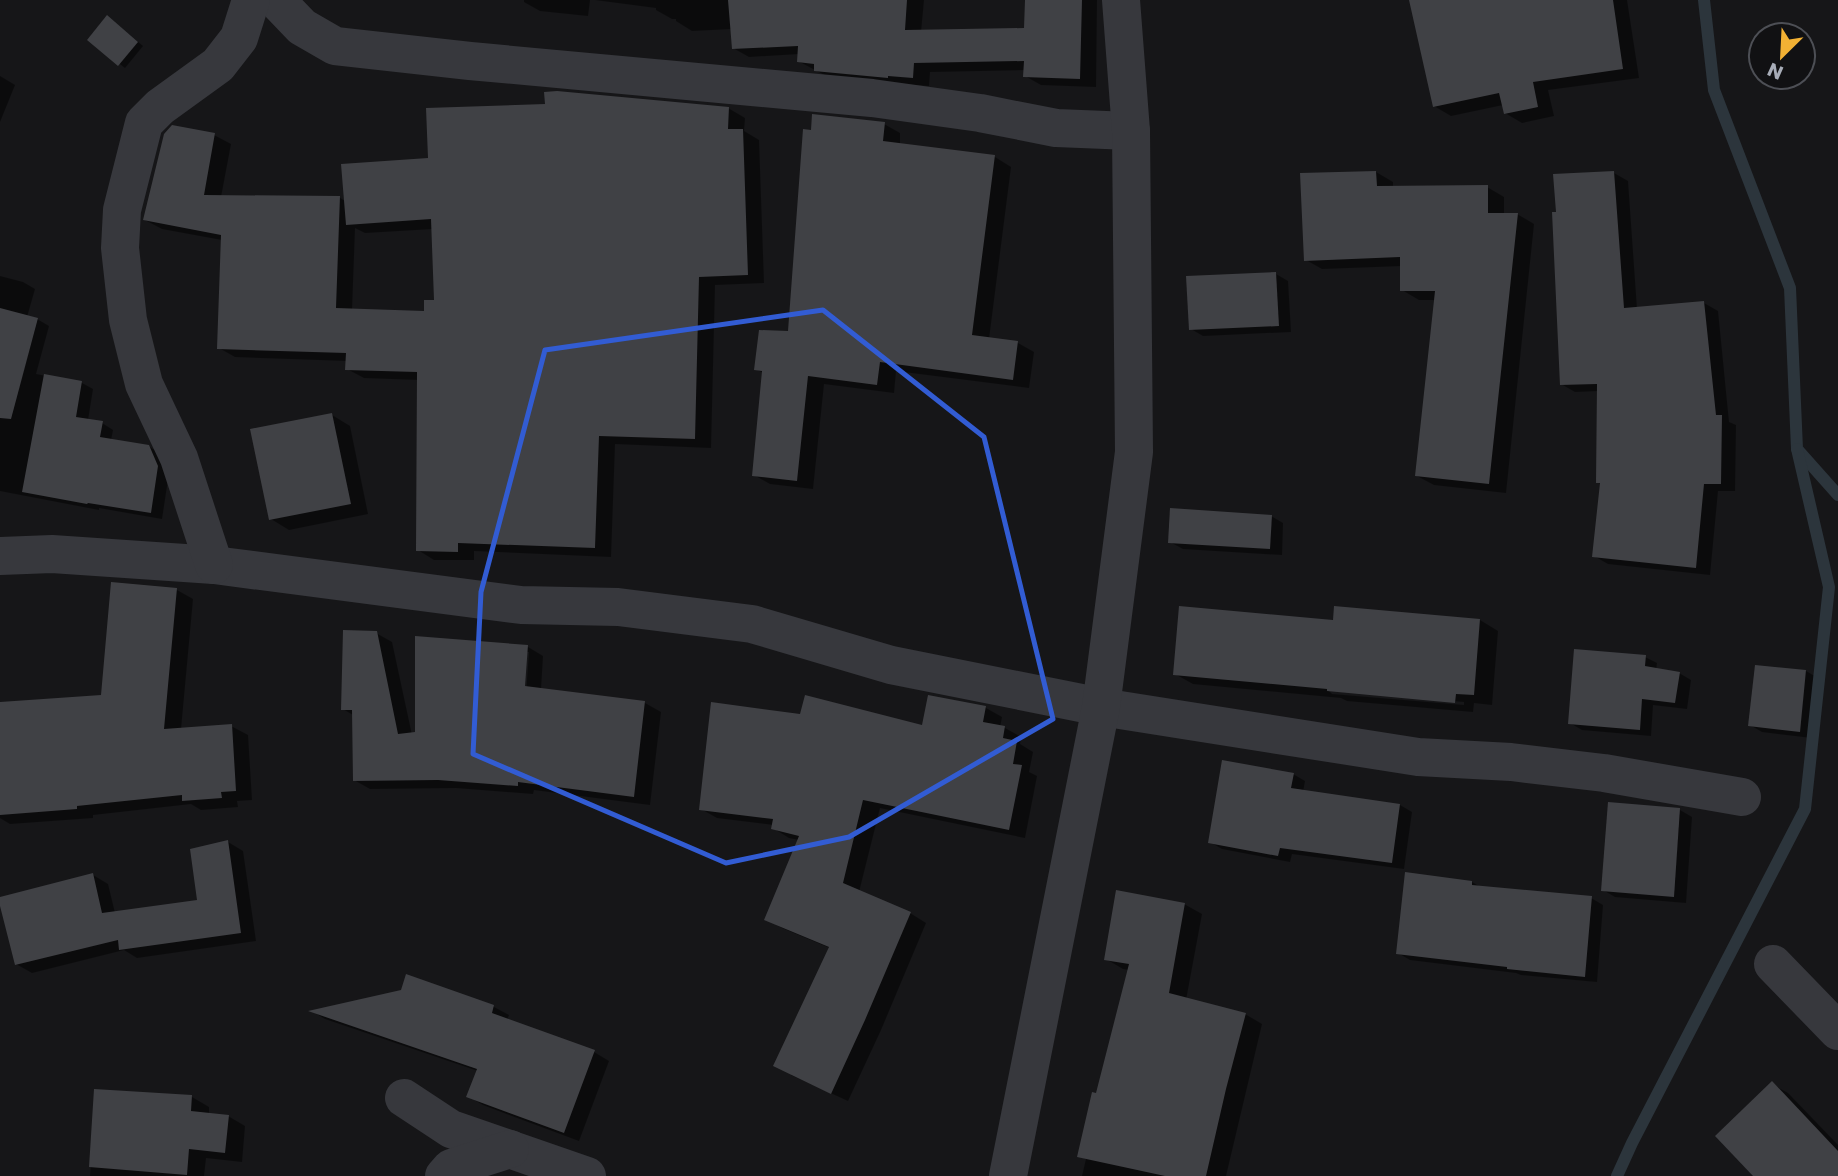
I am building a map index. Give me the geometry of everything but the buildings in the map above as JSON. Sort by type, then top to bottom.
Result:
[{"type":"street","points":[[214,565],[179,458],[144,384],[127,308],[120,248],[122,210],[144,123],[160,107],[218,65],[239,38],[251,0]]},
{"type":"street","points":[[280,0],[280,4],[302,27],[335,46],[872,98],[980,113],[1056,128],[1131,131]]},
{"type":"street","points":[[1008,1176],[1101,707],[1133,452],[1131,131],[1121,0]]},
{"type":"street","points":[[0,556],[52,554],[214,565],[521,606],[618,607],[752,624],[891,665],[1101,707],[1418,757],[1511,762],[1577,770],[1742,797]]},
{"type":"street","points":[[1773,964],[1838,1031]]},
{"type":"street","points":[[404,1098],[451,1129],[587,1176]]},
{"type":"street","points":[[444,1176],[451,1168],[510,1149]]},
{"type":"highlighted area","points":[[823,310],[984,437],[1053,719],[849,837],[726,863],[473,754],[481,592],[545,350]]},
{"type":"waterway","points":[[1704,0],[1714,90],[1790,288],[1797,449],[1838,495]]},
{"type":"waterway","points":[[1617,1176],[1805,809],[1829,587],[1797,449]]}]
